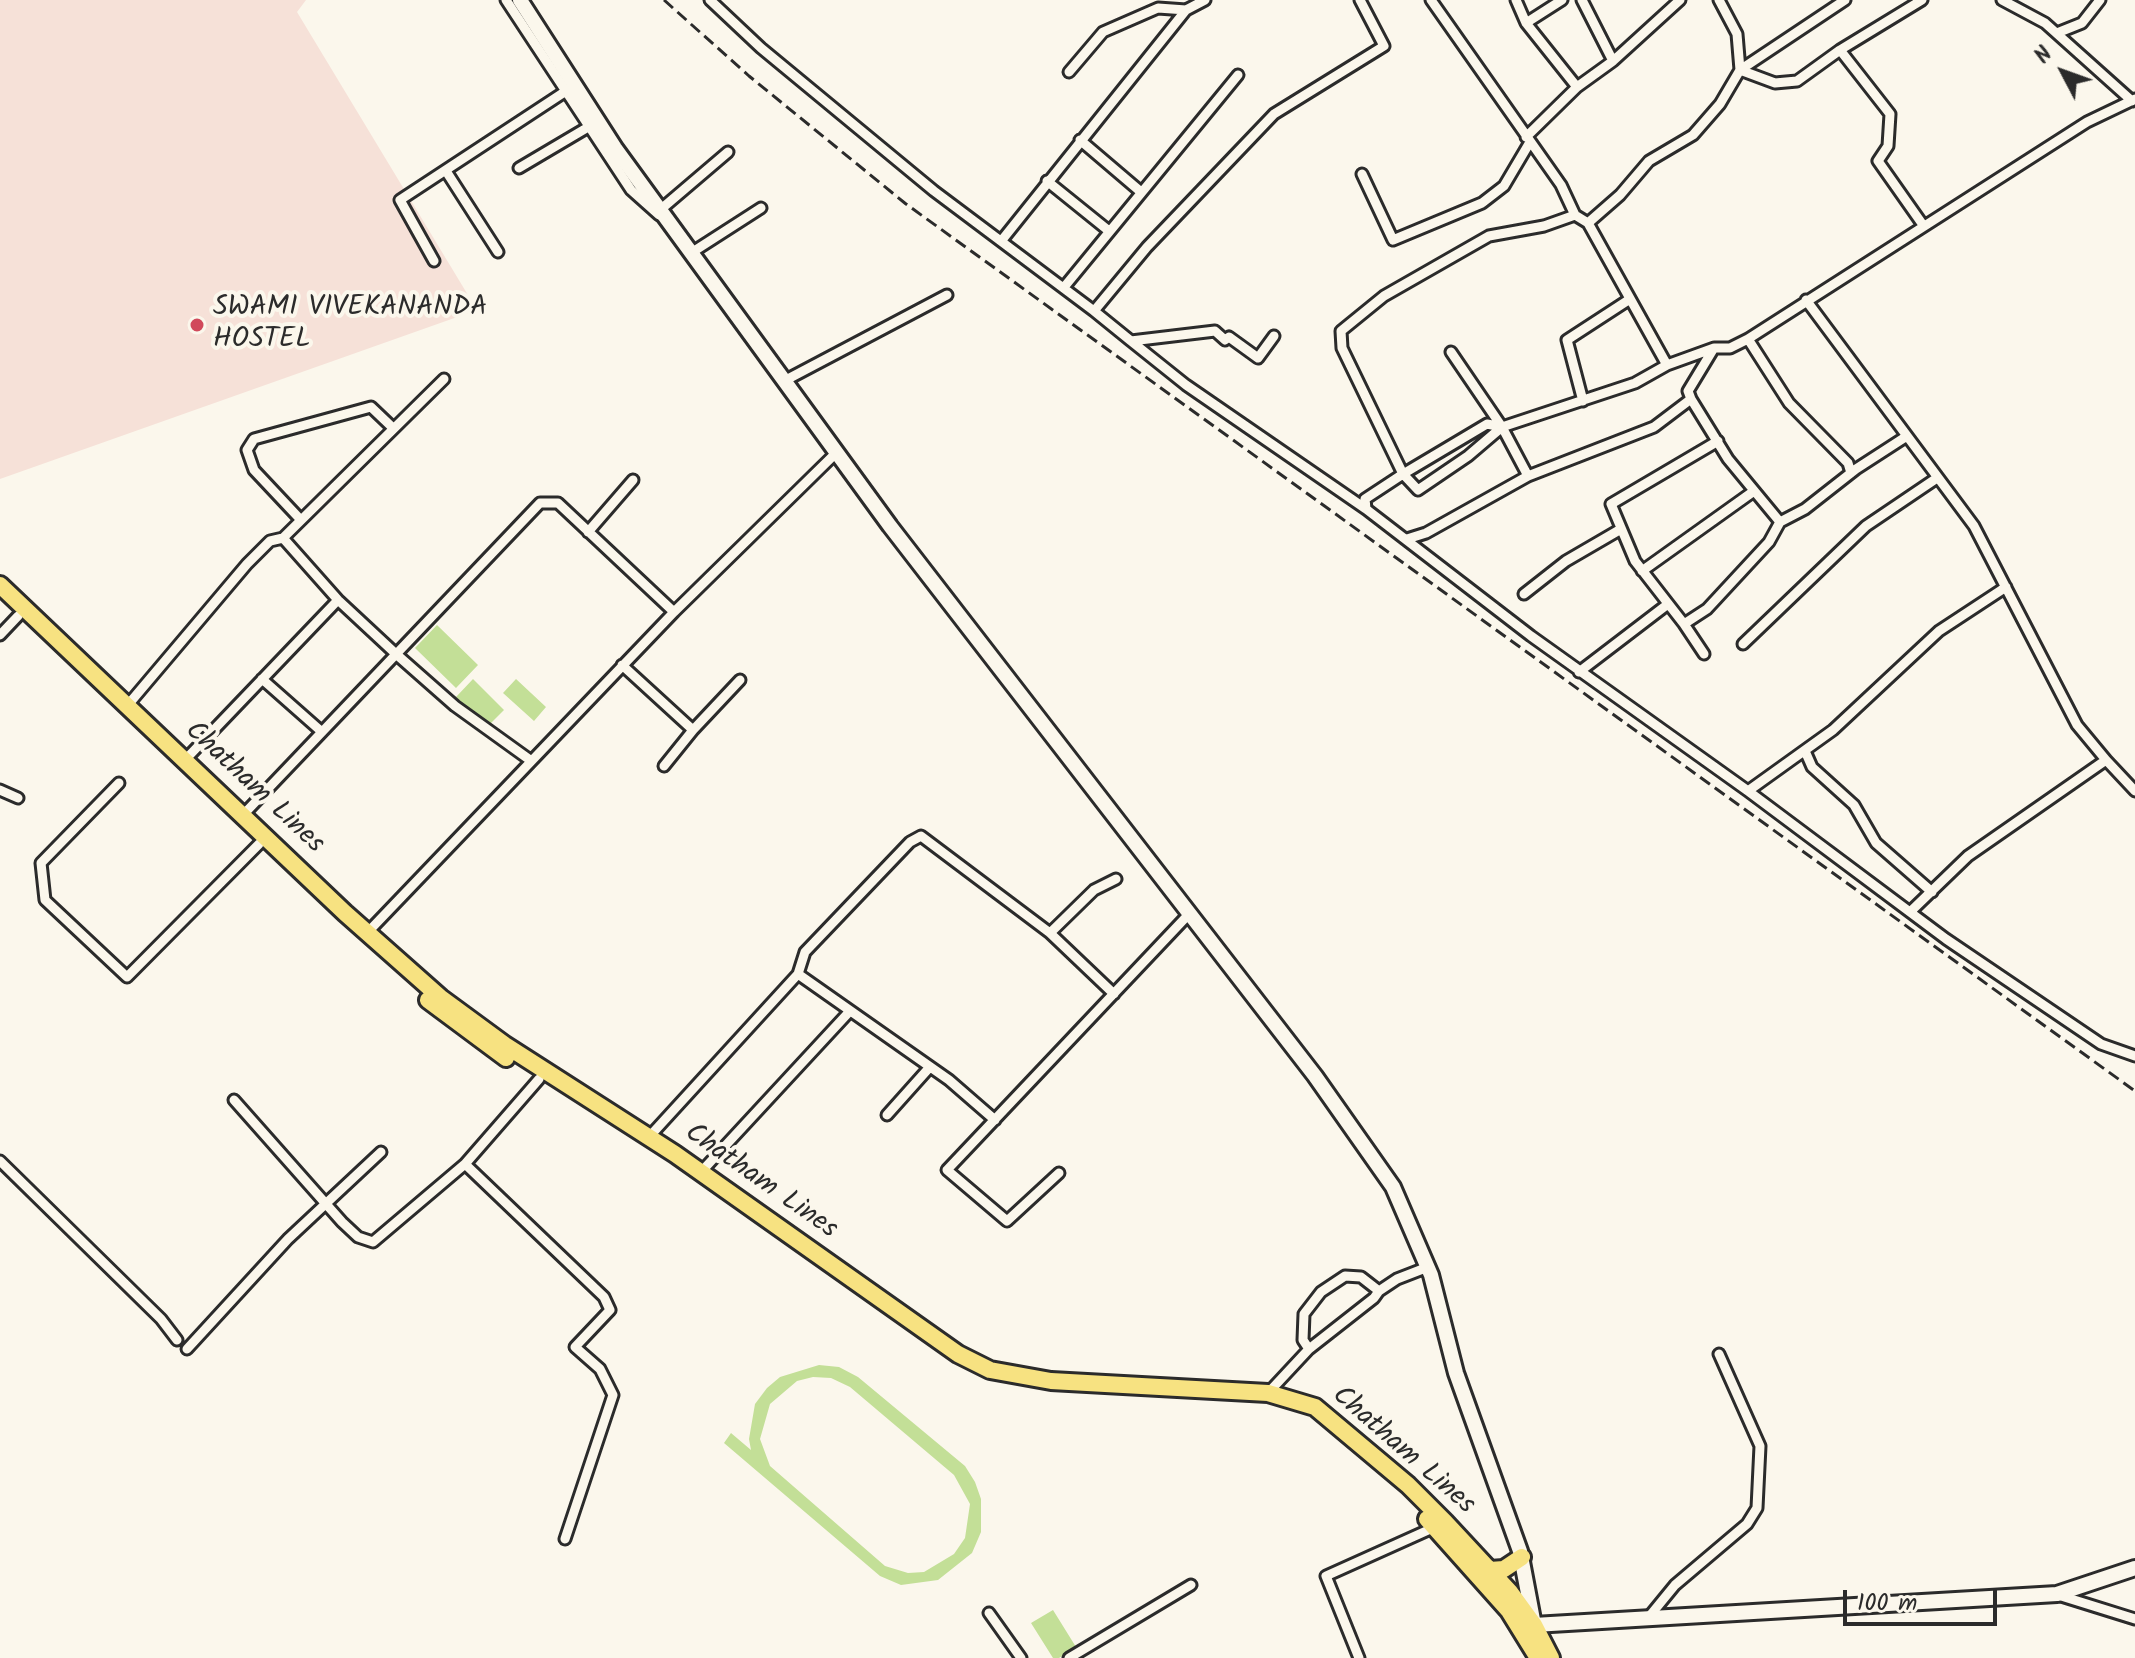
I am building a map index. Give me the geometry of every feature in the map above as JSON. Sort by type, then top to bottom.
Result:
[{"type":"highway","name":"Chatham Lines","points":[[0,585],[242,816],[441,998],[973,1373],[1016,1387],[1058,1393],[1249,1401],[1286,1407],[1320,1422],[1435,1527],[1528,1628],[1538,1658]]},
{"type":"highway","name":"Chatham Lines","points":[[0,599],[441,1012],[539,1079],[649,1137],[958,1354],[990,1370],[1051,1381],[1268,1393],[1298,1399],[1327,1415],[1408,1485],[1490,1570],[1551,1658]]},
{"type":"highway","points":[[1490,1570],[1504,1569],[1522,1557]]},
{"type":"street","points":[[506,0],[631,190],[664,216]]},
{"type":"street","points":[[520,0],[581,97],[664,216],[836,453],[1315,1076],[1393,1187],[1428,1267],[1456,1373],[1522,1557],[1528,1628],[2057,1594],[2135,1568]]},
{"type":"street","points":[[710,0],[761,48],[911,172],[1065,286],[1186,385],[1366,509],[1579,672],[1748,791],[1910,912],[2101,1044],[2135,1056]]},
{"type":"street","points":[[1002,240],[1186,10],[1205,0]]},
{"type":"street","points":[[1094,311],[1147,247],[1274,114],[1384,46],[1360,0]]},
{"type":"street","points":[[1431,0],[1561,185],[1575,215],[1588,223],[1667,365]]},
{"type":"street","points":[[1516,0],[1526,23],[1577,87]]},
{"type":"street","points":[[1526,23],[1562,0]]},
{"type":"street","points":[[1582,0],[1613,61]]},
{"type":"street","points":[[1362,174],[1393,240],[1482,203],[1504,186],[1528,140],[1577,87],[1613,61],[1680,0]]},
{"type":"street","points":[[1719,0],[1737,34],[1740,70]]},
{"type":"street","points":[[1588,223],[1620,195],[1649,161],[1693,135],[1720,104],[1740,70],[1845,0]]},
{"type":"street","points":[[1740,70],[1775,83],[1797,81],[1840,50],[1922,0]]},
{"type":"street","points":[[1575,215],[1544,226],[1489,236],[1384,296],[1341,331],[1342,348],[1403,474],[1418,490],[1468,456],[1502,427],[1635,383],[1667,365],[1714,348],[1730,348],[1748,339],[2087,122],[2134,100],[2045,23],[2002,0]]},
{"type":"street","points":[[2057,33],[2082,23],[2100,0]]},
{"type":"street","points":[[1069,72],[1103,32],[1158,8],[1186,10]]},
{"type":"street","points":[[1840,50],[1890,114],[1888,146],[1878,161],[1923,225]]},
{"type":"street","points":[[1065,286],[1238,75]]},
{"type":"street","points":[[434,261],[400,200],[566,91]]},
{"type":"street","points":[[519,168],[590,126]]},
{"type":"street","points":[[1080,140],[1141,192]]},
{"type":"street","points":[[664,216],[728,152]]},
{"type":"street","points":[[446,171],[498,252]]},
{"type":"street","points":[[1047,181],[1109,231]]},
{"type":"street","points":[[691,253],[761,208]]},
{"type":"street","points":[[784,381],[947,295]]},
{"type":"street","points":[[1583,401],[1567,340],[1630,299]]},
{"type":"street","points":[[1806,300],[1974,526],[2058,683],[2077,725],[2135,791]]},
{"type":"street","points":[[1131,341],[1215,331],[1258,358],[1274,336]]},
{"type":"street","points":[[1748,339],[1789,403],[1848,463],[1851,473]]},
{"type":"street","points":[[1714,348],[1688,391],[1691,399],[1754,491],[1780,522]]},
{"type":"street","points":[[1451,352],[1502,427],[1528,476]]},
{"type":"street","points":[[127,706],[247,564],[270,541],[283,538],[444,379]]},
{"type":"street","points":[[1407,539],[1426,533],[1528,476],[1654,427],[1691,399]]},
{"type":"street","points":[[300,519],[254,470],[247,450],[254,439],[371,407],[393,428]]},
{"type":"street","points":[[1366,509],[1365,499],[1403,474],[1487,424],[1502,427]]},
{"type":"street","points":[[1684,624],[1707,609],[1769,542],[1780,522],[1805,509],[1851,473],[1907,436]]},
{"type":"street","points":[[1704,654],[1642,571],[1611,504],[1718,441]]},
{"type":"street","points":[[367,933],[622,665],[836,453]]},
{"type":"street","points":[[1743,644],[1866,526],[1937,478]]},
{"type":"street","points":[[588,532],[633,480]]},
{"type":"street","points":[[1642,571],[1754,491]]},
{"type":"street","points":[[242,816],[540,503],[558,503],[674,612]]},
{"type":"street","points":[[1524,594],[1566,561],[1621,529]]},
{"type":"street","points":[[283,538],[338,600],[396,654],[455,706],[530,760]]},
{"type":"street","points":[[1748,791],[1833,730],[1939,631],[2006,587]]},
{"type":"street","points":[[184,761],[338,600]]},
{"type":"street","points":[[1579,672],[1668,604]]},
{"type":"street","points":[[0,635],[18,616]]},
{"type":"street","points":[[622,665],[693,730]]},
{"type":"street","points":[[262,679],[322,732]]},
{"type":"street","points":[[664,766],[740,680]]},
{"type":"street","points":[[1805,751],[1812,767],[1854,805],[1876,843],[1932,892]]},
{"type":"street","points":[[1910,912],[1968,856],[2106,760]]},
{"type":"street","points":[[119,783],[41,863],[45,900],[127,977],[259,844]]},
{"type":"street","points":[[0,790],[18,798]]},
{"type":"street","points":[[649,1137],[798,974],[805,952],[910,842],[921,836],[1050,933],[1114,994]]},
{"type":"street","points":[[1050,933],[1094,890],[1116,879]]},
{"type":"street","points":[[1059,1173],[1010,1220],[997,1213],[947,1170],[1189,914]]},
{"type":"street","points":[[798,974],[949,1080],[995,1120]]},
{"type":"street","points":[[701,1172],[850,1011]]},
{"type":"street","points":[[887,1115],[929,1068]]},
{"type":"street","points":[[234,1100],[358,1237],[373,1242],[465,1164],[539,1079]]},
{"type":"street","points":[[187,1349],[288,1239],[381,1152]]},
{"type":"street","points":[[0,1161],[161,1319],[177,1340]]},
{"type":"street","points":[[465,1164],[604,1297],[610,1310],[575,1347],[600,1369],[613,1395],[565,1539]]},
{"type":"street","points":[[1268,1393],[1309,1349],[1363,1308],[1379,1291],[1397,1279],[1428,1267]]},
{"type":"street","points":[[1309,1349],[1303,1340],[1304,1314],[1321,1292],[1345,1276],[1361,1277],[1379,1291]]},
{"type":"street","points":[[1648,1618],[1675,1585],[1747,1524],[1757,1508],[1760,1446],[1719,1354]]},
{"type":"street","points":[[1359,1658],[1326,1576],[1435,1527]]},
{"type":"street","points":[[1069,1658],[1191,1585]]},
{"type":"street","points":[[2057,1594],[2135,1619]]},
{"type":"street","points":[[989,1613],[1021,1658]]},
{"type":"shaded area","points":[[0,0],[306,0],[297,12],[477,310],[0,479]]},
{"type":"green space","points":[[437,625],[478,665],[456,688],[415,648]]},
{"type":"green space","points":[[473,679],[504,710],[487,727],[456,697]]},
{"type":"green space","points":[[516,679],[546,707],[534,721],[503,693]]},
{"type":"green space","points":[[819,1365],[839,1367],[858,1377],[965,1466],[981,1499],[981,1532],[972,1553],[938,1580],[901,1585],[880,1576],[724,1443],[731,1433],[751,1450],[749,1439],[755,1404],[780,1377]],"holes":[[[813,1377],[831,1378],[850,1387],[954,1475],[970,1504],[965,1538],[954,1554],[924,1572],[908,1573],[885,1566],[770,1466],[760,1439],[770,1404],[797,1381]]]},
{"type":"green space","points":[[1053,1610],[1076,1647],[1059,1658],[1053,1658],[1031,1623]]},
{"type":"railway","points":[[664,0],[749,76],[906,204],[2135,1091]]},
{"type":"place","name":"SWAMI VIVEKANANDA HOSTEL","points":[[197,325]]}]
